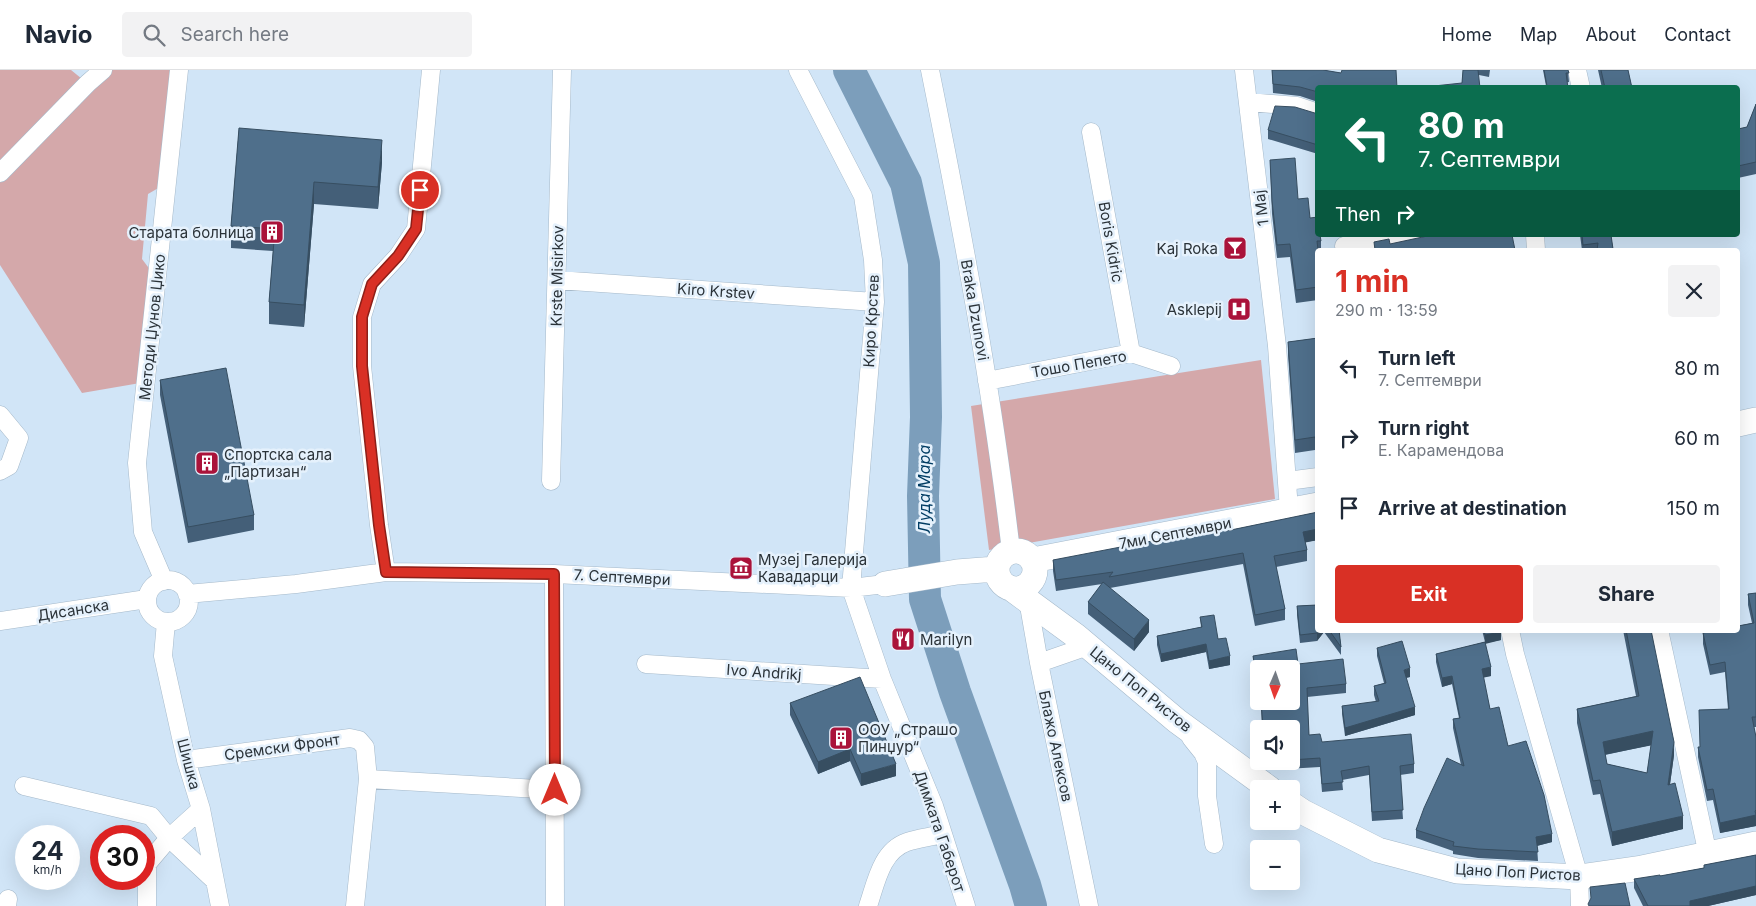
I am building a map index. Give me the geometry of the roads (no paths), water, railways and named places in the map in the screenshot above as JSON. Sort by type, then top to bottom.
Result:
[{"type":"street","points":[[0,173],[103,70]]},
{"type":"street","name":"Методи Џунов Џико","points":[[164,581],[143,532],[137,463],[179,70]]},
{"type":"street","points":[[386,572],[379,525],[362,366],[362,317],[372,284],[398,256],[416,229],[431,70]]},
{"type":"street","name":"Krste Misirkov","points":[[551,481],[562,70]]},
{"type":"street","name":"Киро Крстев","points":[[798,70],[862,196],[874,260],[875,302],[851,588]]},
{"type":"street","name":"Braka Dzunovi","points":[[930,70],[958,208],[987,381],[1013,560]]},
{"type":"street","name":"1 Maj","points":[[1244,70],[1285,345],[1289,510]]},
{"type":"street","points":[[1577,70],[1580,85]]},
{"type":"street","points":[[1248,102],[1297,106],[1315,112]]},
{"type":"street","name":"Boris Kidric","points":[[1091,132],[1131,353]]},
{"type":"street","points":[[1344,246],[1405,237]]},
{"type":"street","name":"Kiro Krstev","points":[[556,280],[875,302]]},
{"type":"street","name":"Тошо Пепето","points":[[987,381],[1131,353],[1171,366]]},
{"type":"street","points":[[0,415],[19,438],[10,466],[0,471]]},
{"type":"street","points":[[1740,424],[1756,420]]},
{"type":"street","points":[[1287,482],[1315,477]]},
{"type":"street","name":"7ми Септември","points":[[1013,560],[1315,506]]},
{"type":"street","points":[[1013,560],[1036,569],[1034,578],[1023,592]]},
{"type":"street","name":"7. Септември","points":[[187,594],[296,584],[386,572],[554,574],[851,588],[957,572],[1013,560]]},
{"type":"street","name":"Цано Поп Ристов","points":[[1013,560],[997,577],[1004,585],[1023,592],[1178,721],[1258,780]]},
{"type":"street","points":[[554,574],[555,906]]},
{"type":"street","points":[[164,581],[178,583],[187,594],[188,607],[180,619],[166,622],[154,617],[147,605],[147,599],[153,587],[164,581]]},
{"type":"street","name":"Димката Габерот","points":[[851,588],[882,679],[934,806],[966,906]]},
{"type":"street","name":"Блажо Алексов","points":[[1023,592],[1089,906]]},
{"type":"street","name":"Дисанска","points":[[0,621],[147,599]]},
{"type":"street","name":"Шишка","points":[[166,622],[163,656],[186,760],[201,809],[220,906]]},
{"type":"street","points":[[1511,633],[1517,663],[1579,876],[1580,906]]},
{"type":"street","points":[[1660,633],[1708,855]]},
{"type":"street","points":[[1039,663],[1088,646]]},
{"type":"street","name":"Ivo Andrikj","points":[[646,664],[882,679]]},
{"type":"street","points":[[1178,721],[1203,753],[1207,762],[1207,796],[1214,844]]},
{"type":"street","name":"Сремски Фронт","points":[[186,760],[350,738],[359,740],[365,747],[368,779],[355,906]]},
{"type":"street","points":[[368,779],[555,790]]},
{"type":"street","points":[[24,786],[151,816],[169,838],[215,882]]},
{"type":"street","points":[[148,906],[148,864],[169,838],[201,809]]},
{"type":"street","name":"Цано Поп Ристов","points":[[1300,810],[1378,850],[1457,871],[1579,876],[1642,868],[1756,844]]},
{"type":"street","points":[[868,906],[884,862],[892,850],[906,842],[942,834]]},
{"type":"waterway","name":"Луда Мара","points":[[849,70],[906,183],[924,263],[926,417],[923,496],[925,599],[955,692],[1031,906]]},
{"type":"place","name":"Старата болница","points":[[272,232]]},
{"type":"place","name":"Kaj Roka","points":[[1235,248]]},
{"type":"place","name":"Asklepij","points":[[1239,309]]},
{"type":"place","name":"Спортска сала „Партизан“","points":[[207,463]]},
{"type":"place","name":"Музеј Галерија Кавадарци","points":[[741,568]]},
{"type":"place","name":"Marilyn","points":[[903,639]]},
{"type":"place","name":"ООУ „Страшо Пинџур“","points":[[841,738]]}]
